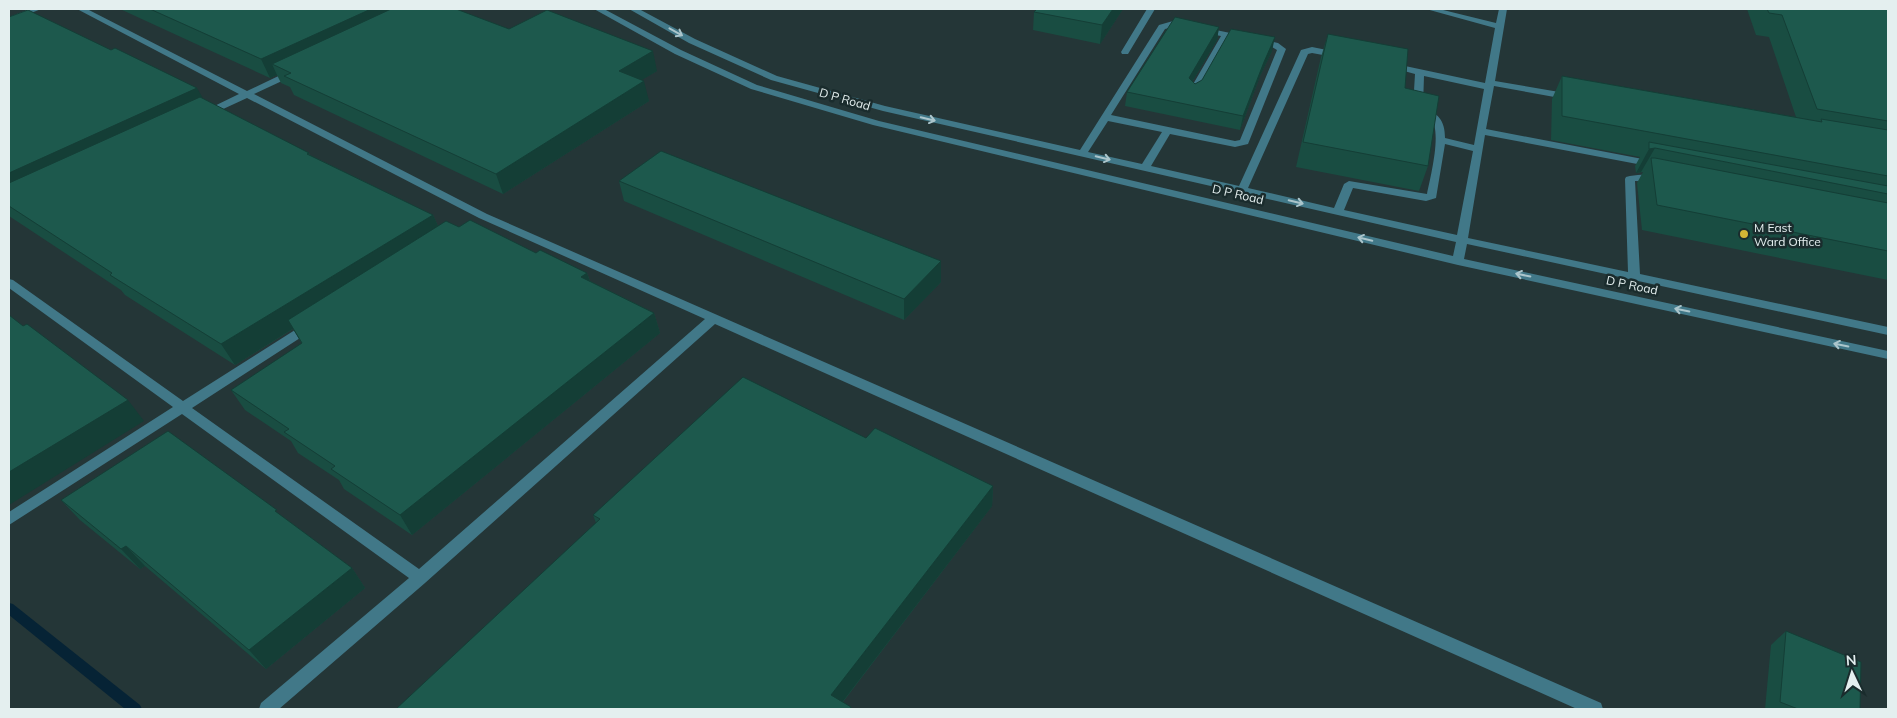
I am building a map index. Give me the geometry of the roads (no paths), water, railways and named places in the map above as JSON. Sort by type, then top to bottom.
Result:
[{"type":"street","points":[[9,20],[37,9]]},
{"type":"street","points":[[81,9],[483,216],[1595,709]]},
{"type":"street","name":"D P Road","points":[[598,9],[678,52],[754,87],[891,126],[1458,261],[1888,355]]},
{"type":"street","name":"D P Road","points":[[633,9],[692,41],[774,78],[902,112],[1462,240],[1888,332]]},
{"type":"street","points":[[1125,52],[1151,9]]},
{"type":"street","points":[[1430,9],[1500,27]]},
{"type":"street","points":[[1458,261],[1503,9]]},
{"type":"street","points":[[1082,154],[1105,117],[1162,27],[1173,24],[1275,45],[1282,49],[1244,142],[1235,144],[1105,117]]},
{"type":"street","points":[[1193,94],[1226,35]]},
{"type":"street","points":[[1242,190],[1304,52],[1312,50],[1351,58]]},
{"type":"street","points":[[1381,64],[1489,85],[1579,99]]},
{"type":"street","points":[[730,76],[748,66]]},
{"type":"street","points":[[194,119],[299,70]]},
{"type":"street","points":[[1338,212],[1349,184],[1426,198],[1432,196],[1440,140],[1437,119],[1433,114],[1418,106],[1420,72]]},
{"type":"street","points":[[891,126],[902,112]]},
{"type":"street","points":[[1145,168],[1167,131]]},
{"type":"street","points":[[1482,131],[1665,166]]},
{"type":"street","points":[[1440,140],[1478,149]]},
{"type":"street","points":[[1634,278],[1630,179],[1641,177],[1670,182]]},
{"type":"street","points":[[466,226],[483,216]]},
{"type":"street","points":[[9,284],[420,578]]},
{"type":"street","points":[[9,519],[323,317]]},
{"type":"street","points":[[268,709],[420,578],[713,319]]},
{"type":"waterway","points":[[9,608],[135,709]]},
{"type":"place","name":"M East Ward Office","points":[[1744,234]]}]
